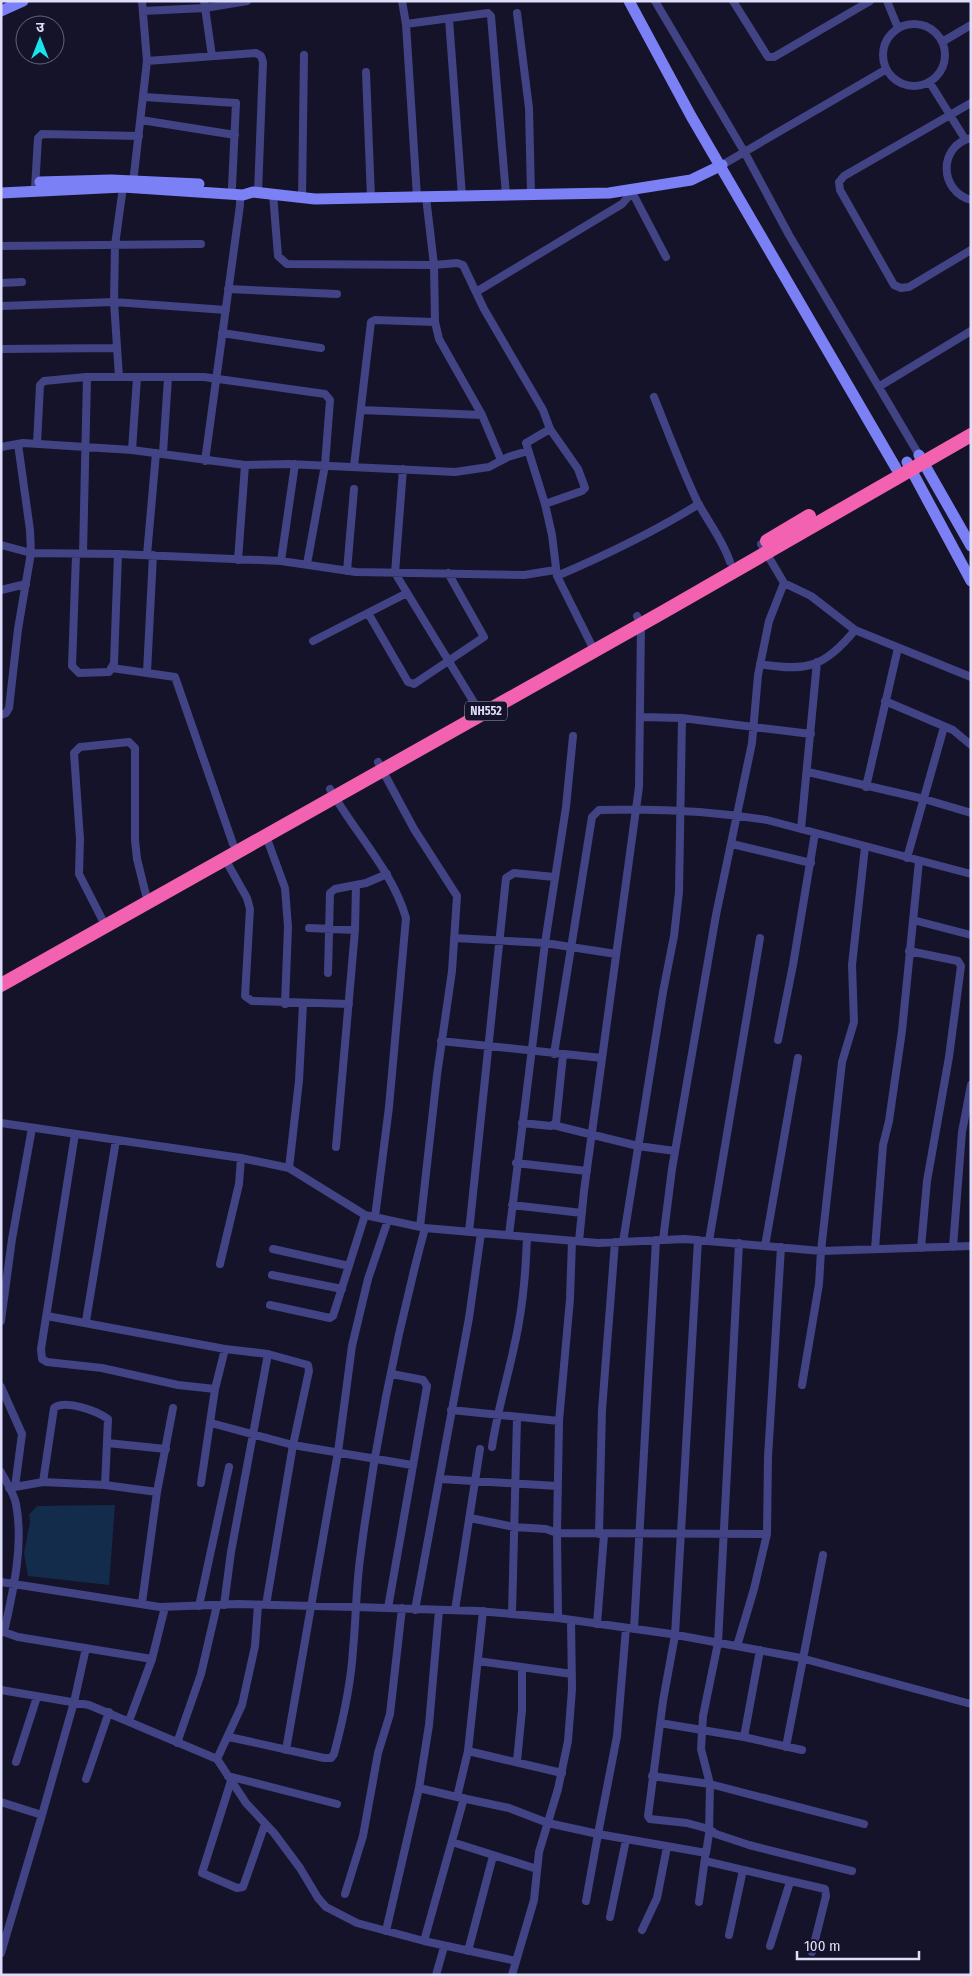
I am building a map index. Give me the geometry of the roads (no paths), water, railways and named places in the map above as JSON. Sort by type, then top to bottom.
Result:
[{"type":"highway","name":"NH552","points":[[1,975],[146,895],[233,844],[332,793],[592,647],[911,463],[971,425]]},
{"type":"highway","name":"NH552","points":[[911,463],[971,435]]},
{"type":"highway","name":"NH552","points":[[639,620],[730,562],[764,548]]},
{"type":"highway","name":"NH552","points":[[1,985],[266,836],[332,793]]},
{"type":"street","points":[[1,11],[23,1]]},
{"type":"street","points":[[119,377],[114,302],[115,244],[139,136],[144,97],[147,61],[142,1]]},
{"type":"street","points":[[143,11],[247,1]]},
{"type":"street","points":[[402,1],[406,24],[421,197],[434,264],[435,322],[446,355],[482,415],[501,460]]},
{"type":"street","points":[[629,1],[691,116],[911,463],[971,546]]},
{"type":"street","points":[[655,1],[745,152],[789,235],[880,386],[911,463],[971,581]]},
{"type":"street","points":[[733,1],[768,57],[774,57],[870,1]]},
{"type":"street","points":[[887,1],[898,28]]},
{"type":"street","points":[[205,4],[212,56]]},
{"type":"street","points":[[406,24],[488,13],[493,19],[506,195]]},
{"type":"street","points":[[518,13],[529,108],[531,194]]},
{"type":"street","points":[[449,19],[462,196]]},
{"type":"street","points":[[936,92],[945,60],[942,42],[937,34],[925,26],[911,24],[898,28],[886,39],[882,54],[885,70],[897,82],[913,87],[930,83],[940,73]]},
{"type":"street","points":[[942,42],[969,30]]},
{"type":"street","points":[[147,61],[256,53],[263,59],[255,193]]},
{"type":"street","points":[[302,198],[304,55]]},
{"type":"street","points":[[1,186],[129,185],[236,190],[245,188],[255,193],[302,198],[609,193],[634,190],[691,180],[745,152],[885,70]]},
{"type":"street","points":[[366,72],[371,198]]},
{"type":"street","points":[[930,83],[968,139],[951,151],[946,168],[950,185],[962,198],[971,200]]},
{"type":"street","points":[[144,97],[234,101],[236,104],[236,190],[240,205],[205,461]]},
{"type":"street","points":[[971,102],[844,176],[838,182],[840,190],[894,285],[900,288],[909,286],[971,250]]},
{"type":"street","points":[[141,120],[235,135]]},
{"type":"street","points":[[35,187],[38,138],[42,134],[139,136]]},
{"type":"street","points":[[1,193],[35,187]]},
{"type":"street","points":[[634,190],[666,257]]},
{"type":"street","points":[[476,292],[622,204],[634,190]]},
{"type":"street","points":[[273,194],[278,256],[287,264],[460,264],[543,410],[550,429],[578,469],[585,488],[582,491],[545,504]]},
{"type":"street","points":[[1,246],[201,244]]},
{"type":"street","points":[[1,282],[22,282]]},
{"type":"street","points":[[228,289],[337,294]]},
{"type":"street","points":[[1,306],[114,302],[226,310]]},
{"type":"street","points":[[354,466],[371,322],[375,320],[435,322]]},
{"type":"street","points":[[880,386],[971,331]]},
{"type":"street","points":[[222,333],[321,348]]},
{"type":"street","points":[[1,348],[117,348]]},
{"type":"street","points":[[87,377],[86,447],[72,666],[79,673],[109,672],[112,668],[118,554]]},
{"type":"street","points":[[37,444],[40,385],[42,381],[87,377],[216,378],[325,394],[329,397],[325,465],[307,564]]},
{"type":"street","points":[[132,450],[137,378]]},
{"type":"street","points":[[147,672],[150,555],[168,378]]},
{"type":"street","points":[[654,397],[681,466],[699,504],[727,552],[730,562]]},
{"type":"street","points":[[360,410],[482,415]]},
{"type":"street","points":[[550,429],[526,443],[545,504],[552,535],[556,573],[592,647]]},
{"type":"street","points":[[1,447],[18,444],[37,444],[132,450],[246,465],[295,464],[462,472],[489,467],[501,460],[528,451]]},
{"type":"street","points":[[1,715],[6,713],[9,708],[18,629],[30,553],[30,530],[18,444]]},
{"type":"street","points":[[281,561],[295,464]]},
{"type":"street","points":[[238,560],[246,465]]},
{"type":"street","points":[[403,469],[395,573],[478,711]]},
{"type":"street","points":[[347,571],[354,489]]},
{"type":"street","points":[[1,545],[30,553],[150,555],[281,561],[347,571],[524,575],[556,573],[602,558],[699,504]]},
{"type":"street","points":[[764,548],[784,583],[811,596],[855,630],[971,677]]},
{"type":"street","points":[[368,613],[411,684],[484,637],[448,573]]},
{"type":"street","points":[[586,1901],[617,1736],[630,1628],[640,1534],[641,1475],[659,1240],[716,915],[738,815],[754,728],[760,664],[769,621],[784,583]]},
{"type":"street","points":[[1,590],[26,584]]},
{"type":"street","points":[[313,641],[407,592]]},
{"type":"street","points":[[558,1618],[557,1486],[559,1421],[576,1241],[582,1213],[636,808],[640,717],[639,620]]},
{"type":"street","points":[[760,664],[801,667],[825,660],[841,648],[855,630]]},
{"type":"street","points":[[866,787],[898,648]]},
{"type":"street","points":[[801,828],[808,772],[817,662]]},
{"type":"street","points":[[112,668],[175,677],[233,844]]},
{"type":"street","points":[[885,701],[961,735],[971,745]]},
{"type":"street","points":[[640,717],[682,718],[811,734]]},
{"type":"street","points":[[598,1624],[602,1410],[619,1242],[638,1146],[662,992],[674,936],[679,892],[682,718]]},
{"type":"street","points":[[907,858],[944,727]]},
{"type":"street","points":[[508,1235],[544,943],[566,807],[573,736]]},
{"type":"street","points":[[102,919],[79,874],[80,839],[74,753],[80,746],[129,742],[135,748],[135,840],[137,859],[146,895]]},
{"type":"street","points":[[229,1736],[324,1758],[331,1758],[334,1754],[348,1691],[354,1650],[355,1607],[360,1560],[375,1457],[405,1302],[422,1228],[441,1041],[452,971],[457,896],[414,829],[380,766]]},
{"type":"street","points":[[808,772],[924,799],[971,813]]},
{"type":"street","points":[[332,793],[369,850],[388,874],[400,898],[406,918],[388,1107],[375,1217]]},
{"type":"street","points":[[554,1054],[592,817],[599,810],[636,808],[738,815],[801,828],[865,847],[971,874]]},
{"type":"street","points":[[778,1040],[815,833]]},
{"type":"street","points":[[266,836],[286,888],[288,927],[285,1004]]},
{"type":"street","points":[[732,844],[811,863]]},
{"type":"street","points":[[802,1385],[819,1284],[820,1251],[842,1062],[854,1022],[852,965],[865,847]]},
{"type":"street","points":[[225,859],[247,898],[250,909],[245,996],[252,1001],[285,1004],[349,1004]]},
{"type":"street","points":[[874,1249],[883,1144],[889,1121],[902,1031],[919,861]]},
{"type":"street","points":[[469,1232],[506,878],[514,873],[554,877]]},
{"type":"street","points":[[328,973],[331,891],[388,874]]},
{"type":"street","points":[[336,1147],[355,930],[356,885]]},
{"type":"street","points":[[913,920],[971,935]]},
{"type":"street","points":[[309,928],[355,930]]},
{"type":"street","points":[[454,938],[544,943],[616,954]]},
{"type":"street","points":[[709,1241],[760,938]]},
{"type":"street","points":[[910,951],[958,961],[962,966],[949,1057],[927,1181],[921,1248]]},
{"type":"street","points":[[289,1168],[299,1081],[303,1004]]},
{"type":"street","points":[[441,1041],[602,1058]]},
{"type":"street","points":[[553,1124],[556,1123],[563,1055]]},
{"type":"street","points":[[765,1246],[798,1058]]},
{"type":"street","points":[[953,1247],[962,1132],[971,1085]]},
{"type":"street","points":[[1,1123],[241,1158],[289,1168],[365,1215],[422,1228],[576,1241],[698,1240],[820,1251],[971,1246]]},
{"type":"street","points":[[522,1123],[553,1124],[592,1136],[638,1146],[675,1151]]},
{"type":"street","points":[[1,1321],[12,1239],[32,1128]]},
{"type":"street","points":[[75,1134],[41,1355],[47,1362],[102,1368],[178,1385],[215,1389]]},
{"type":"street","points":[[86,1321],[116,1140]]},
{"type":"street","points":[[220,1264],[239,1184],[241,1158]]},
{"type":"street","points":[[516,1163],[587,1171]]},
{"type":"street","points":[[512,1205],[582,1213]]},
{"type":"street","points":[[270,1305],[330,1318],[334,1314],[365,1215]]},
{"type":"street","points":[[286,1750],[338,1452],[352,1346],[368,1279],[388,1220]]},
{"type":"street","points":[[415,1610],[469,1318],[481,1233]]},
{"type":"street","points":[[492,1447],[496,1416],[519,1323],[525,1281],[527,1237]]},
{"type":"street","points":[[698,1240],[675,1635],[647,1812],[650,1819],[687,1822],[709,1828],[716,1834],[749,1845],[852,1872]]},
{"type":"street","points":[[699,1902],[709,1828],[710,1784],[701,1749],[702,1730],[718,1643],[739,1244]]},
{"type":"street","points":[[737,1646],[758,1574],[767,1534],[768,1457],[781,1247]]},
{"type":"street","points":[[274,1249],[349,1266]]},
{"type":"street","points":[[272,1275],[342,1289]]},
{"type":"street","points":[[47,1316],[86,1321],[225,1349],[268,1354],[308,1365],[255,1646],[242,1705],[217,1760]]},
{"type":"street","points":[[201,1483],[215,1389],[225,1349]]},
{"type":"street","points":[[177,1743],[220,1605],[268,1354]]},
{"type":"street","points":[[388,1608],[427,1386],[423,1380],[392,1374]]},
{"type":"street","points":[[1,1387],[22,1434],[12,1488]]},
{"type":"street","points":[[43,1482],[54,1408],[58,1405],[83,1409],[108,1419],[104,1485]]},
{"type":"street","points":[[142,1603],[157,1492],[173,1408]]},
{"type":"street","points":[[451,1410],[559,1421]]},
{"type":"street","points":[[512,1614],[517,1418]]},
{"type":"street","points":[[211,1423],[292,1445],[375,1457],[412,1465]]},
{"type":"street","points":[[107,1444],[166,1449]]},
{"type":"street","points":[[455,1610],[480,1449]]},
{"type":"street","points":[[199,1606],[229,1466]]},
{"type":"street","points":[[1,1472],[12,1488],[16,1502],[18,1529],[14,1584],[3,1632],[18,1637],[152,1659]]},
{"type":"street","points":[[440,1479],[557,1486]]},
{"type":"street","points":[[12,1488],[43,1482],[104,1485],[157,1492]]},
{"type":"street","points":[[470,1518],[514,1527],[546,1529],[557,1533],[767,1534]]},
{"type":"street","points":[[786,1747],[801,1658],[823,1555]]},
{"type":"street","points":[[1,1582],[165,1607],[262,1605],[402,1608],[415,1610],[484,1611],[558,1618],[675,1635],[801,1658],[971,1704]]},
{"type":"street","points":[[130,1721],[152,1659],[165,1607]]},
{"type":"street","points":[[345,1894],[363,1836],[378,1753],[390,1714],[402,1608]]},
{"type":"street","points":[[386,1931],[419,1788],[429,1725],[439,1610]]},
{"type":"street","points":[[424,1941],[452,1842],[460,1798],[468,1751],[484,1611]]},
{"type":"street","points":[[512,1975],[534,1900],[539,1852],[562,1773],[568,1741],[572,1674],[571,1620]]},
{"type":"street","points":[[1,1953],[74,1702],[86,1648]]},
{"type":"street","points":[[744,1738],[760,1650]]},
{"type":"street","points":[[478,1661],[572,1674]]},
{"type":"street","points":[[517,1761],[522,1710],[522,1668]]},
{"type":"street","points":[[1,1690],[74,1702],[109,1712],[217,1760],[246,1803],[300,1868],[318,1898],[326,1907],[357,1923],[444,1947],[516,1961]]},
{"type":"street","points":[[16,1762],[37,1697]]},
{"type":"street","points":[[86,1780],[109,1712]]},
{"type":"street","points":[[660,1723],[802,1750]]},
{"type":"street","points":[[468,1751],[562,1773]]},
{"type":"street","points":[[652,1776],[710,1784],[864,1824]]},
{"type":"street","points":[[230,1779],[337,1804]]},
{"type":"street","points":[[230,1779],[202,1873],[237,1888],[243,1887],[265,1824]]},
{"type":"street","points":[[419,1788],[509,1808],[548,1823],[667,1847],[743,1870],[825,1889],[826,1892],[812,1952]]},
{"type":"street","points":[[1,1802],[42,1815]]},
{"type":"street","points":[[610,1917],[626,1840]]},
{"type":"street","points":[[452,1842],[537,1870]]},
{"type":"street","points":[[642,1930],[657,1898],[667,1847]]},
{"type":"street","points":[[468,1951],[493,1856]]},
{"type":"street","points":[[729,1935],[743,1870]]},
{"type":"street","points":[[770,1946],[790,1882]]},
{"type":"street","points":[[436,1975],[444,1947]]},
{"type":"water","points":[[115,1505],[109,1585],[28,1576],[24,1553],[30,1522],[29,1515],[37,1506]]}]
